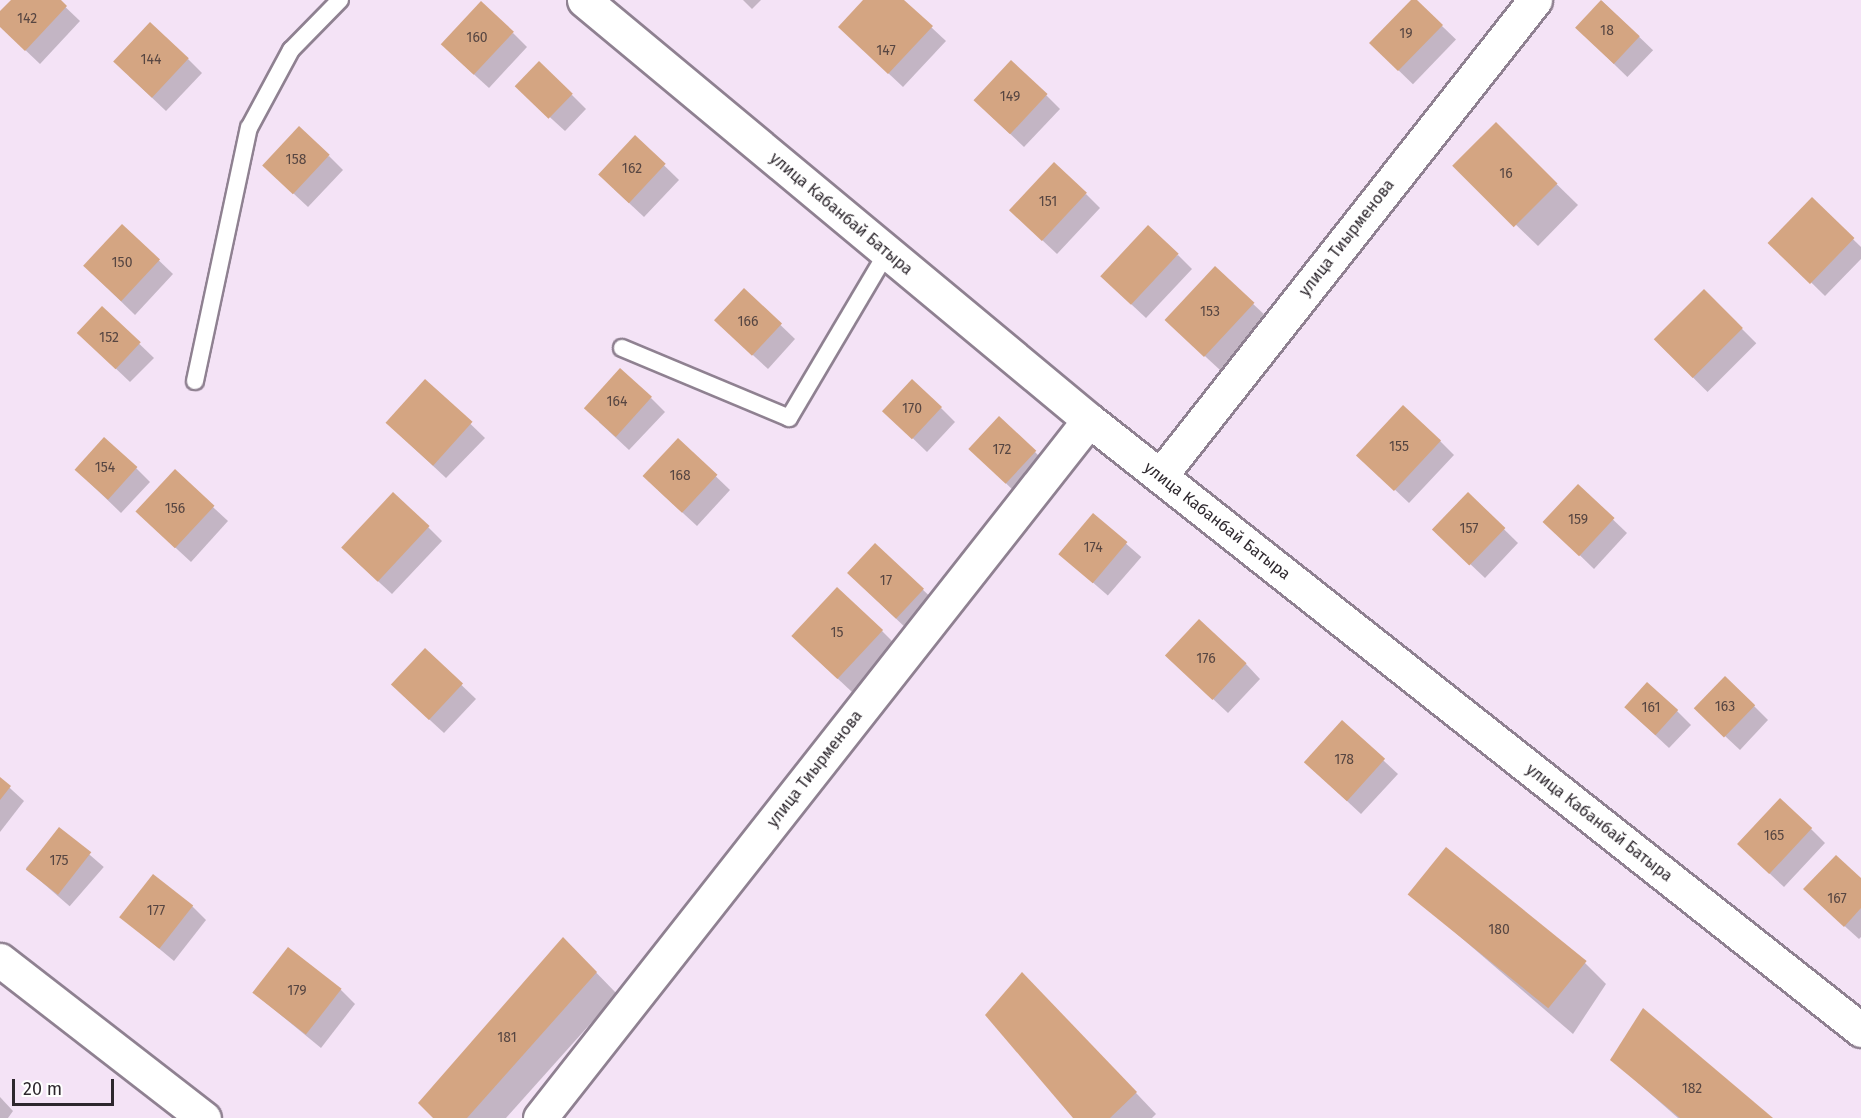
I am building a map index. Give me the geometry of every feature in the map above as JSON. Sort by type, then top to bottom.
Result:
[{"type":"street","name":"улица Кабанбай Батыра","points":[[584,0],[1089,420],[1861,1030]]},
{"type":"street","name":"улица Тиырменова","points":[[1160,476],[1535,0]]},
{"type":"street","name":"улица Тиырменова","points":[[540,1118],[1089,420]]},
{"type":"street","points":[[0,960],[204,1118]]},
{"type":"lane","points":[[195,381],[249,128],[291,50],[340,0]]},
{"type":"lane","points":[[622,348],[789,418],[887,252]]},
{"type":"building","points":[[11,0],[61,0],[67,6],[25,51],[0,27],[0,11]]},
{"type":"building","points":[[863,0],[904,0],[933,26],[888,74],[838,27]]},
{"type":"building","points":[[1411,0],[1417,0],[1443,25],[1398,71],[1369,43]]},
{"type":"building","points":[[1601,0],[1640,36],[1614,64],[1575,28]]},
{"type":"building","points":[[481,1],[514,32],[474,75],[441,44]]},
{"type":"building","points":[[150,22],[189,58],[152,98],[113,61]]},
{"type":"building","points":[[1011,60],[1048,94],[1010,134],[973,100]]},
{"type":"building","points":[[539,61],[573,94],[548,119],[515,86]]},
{"type":"building","points":[[1496,122],[1558,184],[1514,227],[1452,166]]},
{"type":"building","points":[[299,126],[330,155],[293,194],[262,165]]},
{"type":"building","points":[[635,135],[666,164],[629,203],[598,174]]},
{"type":"building","points":[[1054,162],[1087,193],[1042,241],[1009,210]]},
{"type":"building","points":[[1812,197],[1854,238],[1810,284],[1768,243]]},
{"type":"building","points":[[122,224],[160,259],[121,301],[83,266]]},
{"type":"building","points":[[1148,225],[1179,254],[1131,305],[1100,276]]},
{"type":"building","points":[[1215,266],[1254,303],[1204,357],[1165,320]]},
{"type":"building","points":[[744,288],[782,323],[752,356],[714,320]]},
{"type":"building","points":[[1704,289],[1743,328],[1693,378],[1654,339]]},
{"type":"building","points":[[102,306],[141,342],[116,369],[77,333]]},
{"type":"building","points":[[620,368],[652,397],[616,437],[584,408]]},
{"type":"building","points":[[425,379],[473,422],[433,466],[386,423]]},
{"type":"building","points":[[912,379],[942,407],[912,439],[882,411]]},
{"type":"building","points":[[1403,405],[1441,440],[1394,491],[1356,455]]},
{"type":"building","points":[[999,416],[1036,451],[1006,484],[968,449]]},
{"type":"building","points":[[104,437],[137,467],[108,500],[75,470]]},
{"type":"building","points":[[678,438],[717,475],[682,513],[643,476]]},
{"type":"building","points":[[175,469],[214,506],[175,548],[135,511]]},
{"type":"building","points":[[1578,484],[1615,518],[1579,556],[1543,522]]},
{"type":"building","points":[[393,492],[430,526],[378,582],[341,548]]},
{"type":"building","points":[[1468,492],[1505,528],[1469,566],[1432,529]]},
{"type":"building","points":[[1093,513],[1127,542],[1093,583],[1058,554]]},
{"type":"building","points":[[875,543],[924,589],[896,619],[847,573]]},
{"type":"building","points":[[837,587],[883,630],[837,679],[791,636]]},
{"type":"building","points":[[1199,619],[1247,663],[1212,700],[1165,656]]},
{"type":"building","points":[[425,648],[463,683],[429,720],[391,685]]},
{"type":"building","points":[[1725,676],[1755,705],[1724,738],[1694,708]]},
{"type":"building","points":[[1647,682],[1678,710],[1655,735],[1624,707]]},
{"type":"building","points":[[1342,720],[1385,759],[1347,801],[1304,762]]},
{"type":"building","points":[[0,777],[11,786],[0,800]]},
{"type":"building","points":[[1780,798],[1812,828],[1769,874],[1737,844]]},
{"type":"building","points":[[59,827],[91,852],[58,895],[26,870]]},
{"type":"building","points":[[1446,847],[1587,961],[1548,1008],[1408,894]]},
{"type":"building","points":[[1836,855],[1861,878],[1861,908],[1844,927],[1803,889]]},
{"type":"building","points":[[153,874],[193,905],[159,949],[119,917]]},
{"type":"building","points":[[563,937],[597,972],[467,1118],[433,1118],[418,1103]]},
{"type":"building","points":[[288,947],[342,989],[306,1035],[252,993]]},
{"type":"building","points":[[1022,972],[1137,1092],[1110,1118],[1073,1118],[985,1015]]},
{"type":"building","points":[[1643,1008],[1773,1118],[1680,1118],[1610,1060]]}]
